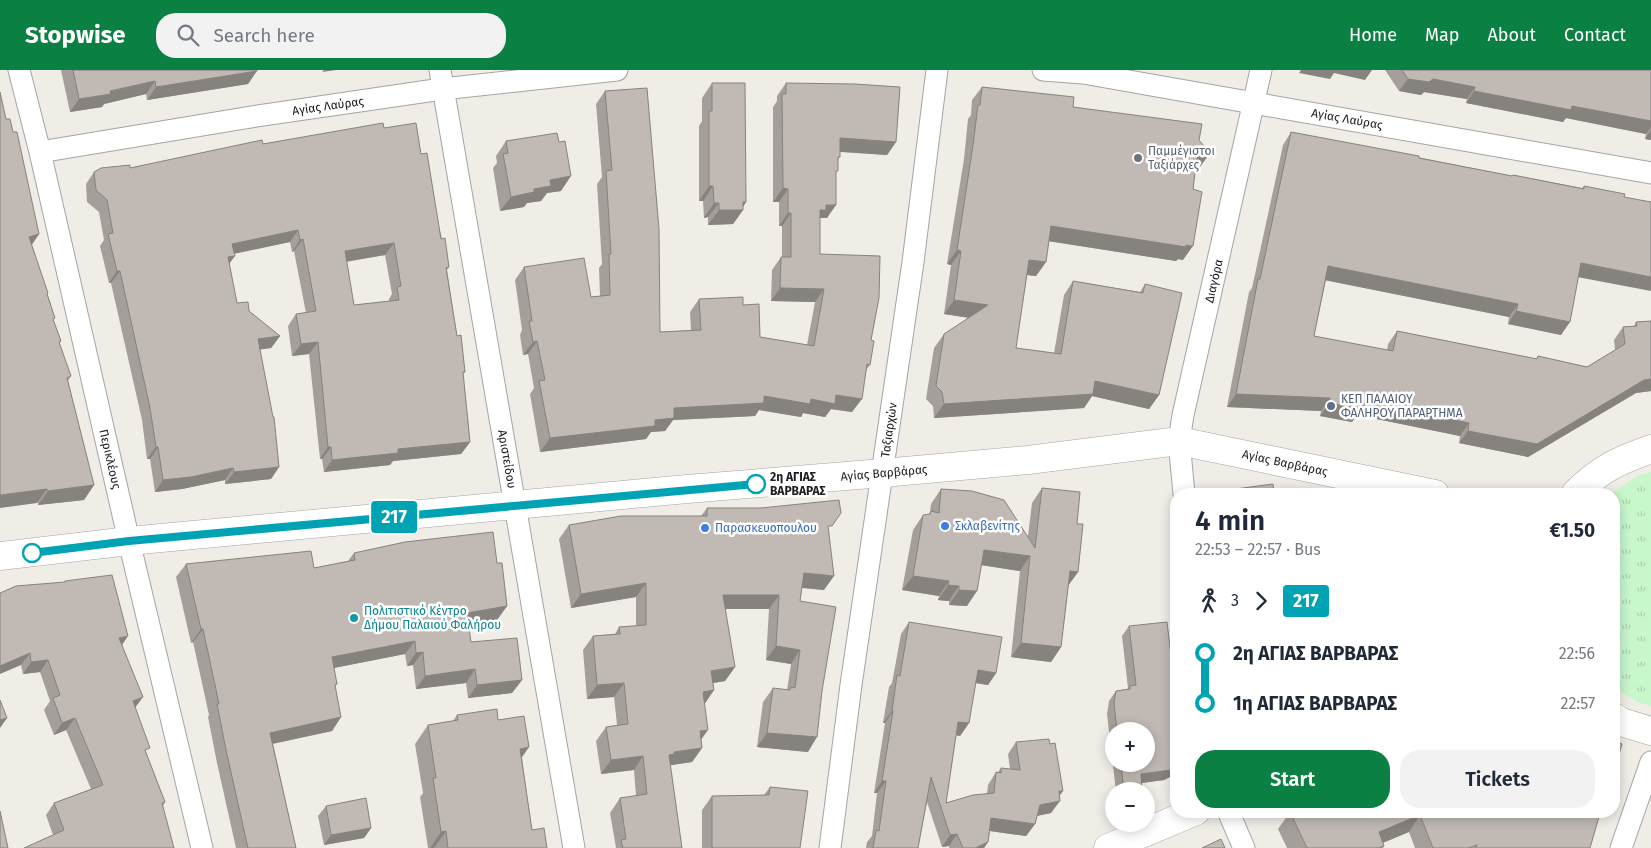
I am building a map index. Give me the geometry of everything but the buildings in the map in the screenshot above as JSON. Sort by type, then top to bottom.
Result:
[{"type":"street","name":"Περικλέους","points":[[19,70],[40,152],[129,541],[202,848]]},
{"type":"street","name":"Αγίας Λαύρας","points":[[40,152],[257,116],[441,80],[617,70]]},
{"type":"street","name":"Ταξιαρχών","points":[[830,848],[851,685],[913,262],[937,70]]},
{"type":"street","name":"Αγίας Λαύρας","points":[[1043,70],[1083,73],[1651,173]]},
{"type":"street","name":"Διαγόρα","points":[[1183,488],[1179,441],[1183,415],[1261,70]]},
{"type":"street","name":"Αριστείδου","points":[[441,80],[574,848]]},
{"type":"street","name":"Αγίας Βαρβάρας","points":[[0,556],[129,541],[687,489],[883,474],[1028,460],[1179,441],[1406,488]]},
{"type":"street","points":[[1581,488],[1609,465],[1651,448]]},
{"type":"street","points":[[1620,721],[1651,731]]},
{"type":"street","points":[[1621,848],[1651,762]]},
{"type":"street","points":[[1108,848],[1179,818]]},
{"type":"street","points":[[1231,818],[1244,848]]},
{"type":"green space","points":[[1651,472],[1651,706],[1637,702],[1620,692],[1619,488],[1637,476]]},
{"type":"bus line","name":"217","points":[[32,553],[129,541],[756,484]]},
{"type":"place","name":"Παμμέγιστοι Ταξιάρχες","points":[[1138,158]]},
{"type":"place","name":"ΚΕΠ ΠΑΛΑΙΟΥ ΦΑΛΗΡΟΥ ΠΑΡΑΡΤΗΜΑ","points":[[1331,406]]},
{"type":"place","name":"2η ΑΓΙΑΣ ΒΑΡΒΑΡΑΣ","points":[[756,484]]},
{"type":"place","name":"Σκλαβενίτης","points":[[945,526]]},
{"type":"place","name":"Παρασκευοπουλου","points":[[705,528]]},
{"type":"place","name":"Πολιτιστικό Κέντρο Δήμου Παλαιού Φαλήρου","points":[[354,618]]}]
